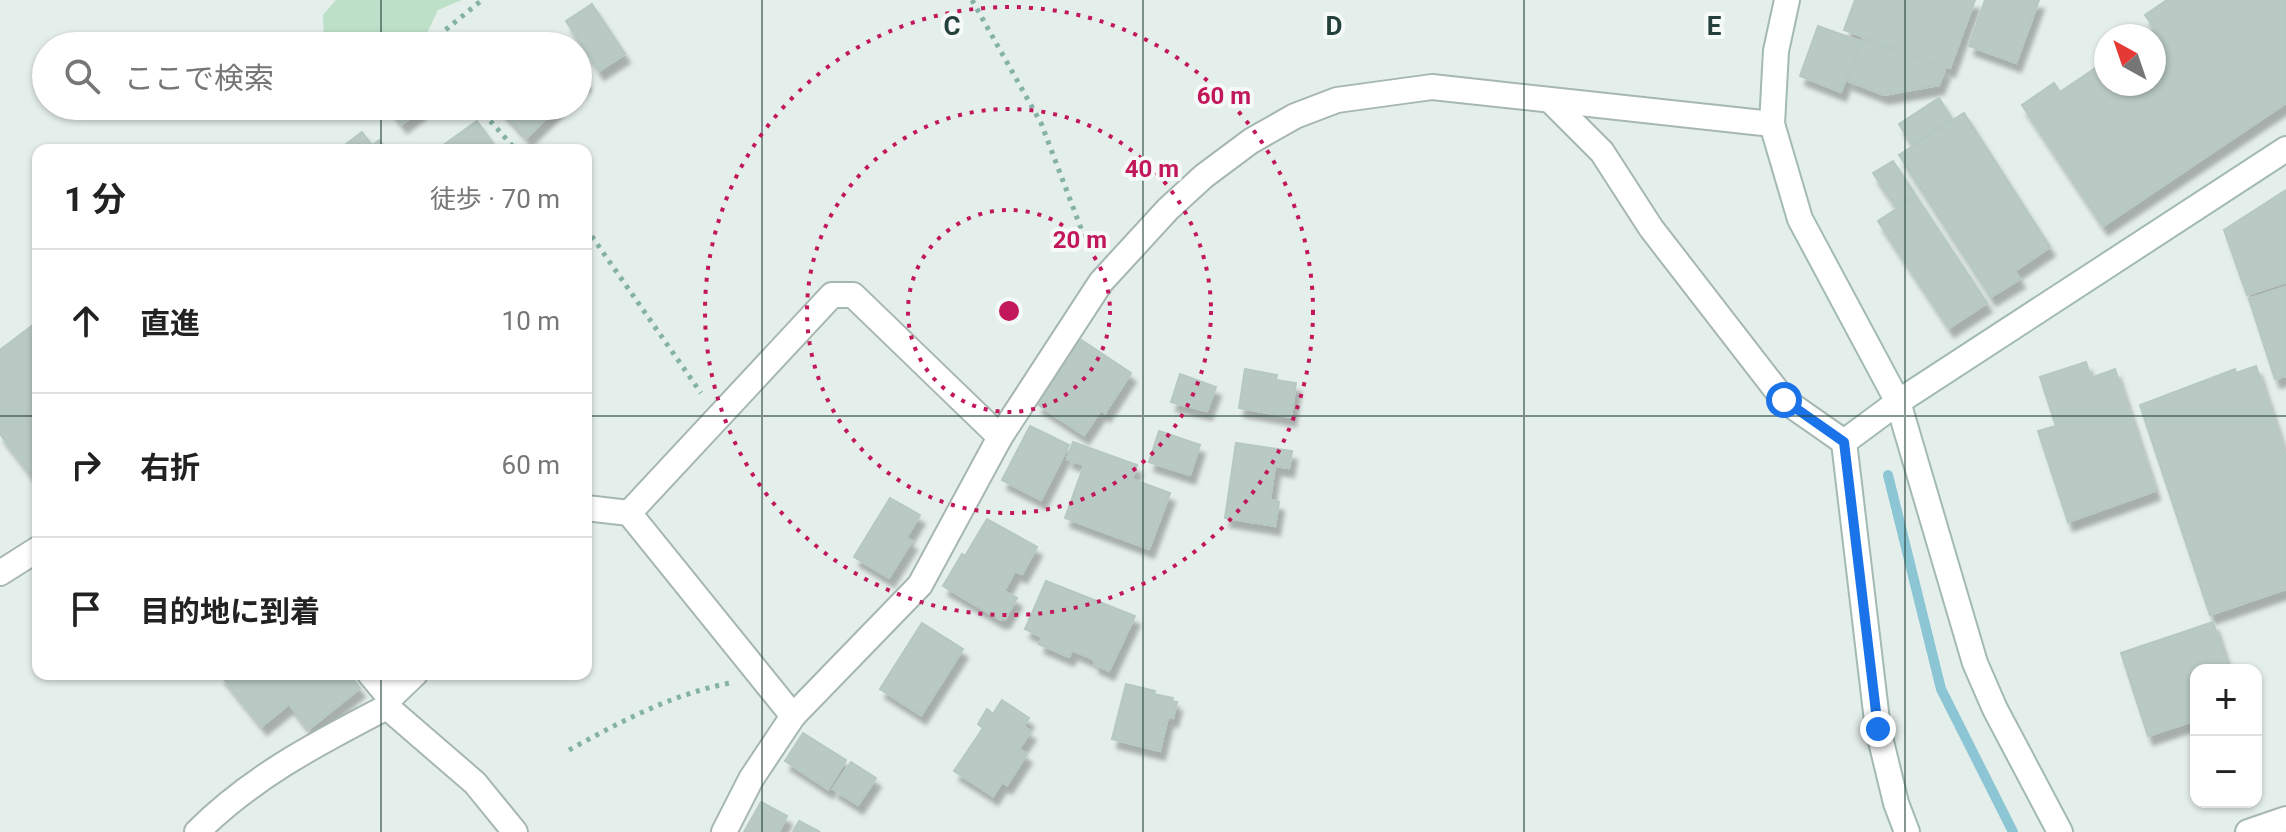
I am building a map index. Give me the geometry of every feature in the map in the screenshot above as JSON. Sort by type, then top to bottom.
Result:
[{"type":"street","points":[[1787,0],[1776,51],[1772,124],[1800,219],[1898,402],[1975,663],[1995,709],[2060,832]]},
{"type":"street","points":[[724,832],[751,779],[793,716],[920,585],[1000,437],[1101,282],[1168,209],[1204,176],[1251,141],[1295,116],[1337,100],[1432,87],[1772,124]]},
{"type":"street","points":[[1550,100],[1602,152],[1651,228],[1784,400],[1844,442],[1878,729],[1896,803],[1907,832]]},
{"type":"street","points":[[1844,442],[1898,402],[2286,149]]},
{"type":"street","points":[[629,513],[832,295],[853,295],[1000,437]]},
{"type":"street","points":[[592,509],[629,513],[793,716]]},
{"type":"street","points":[[0,573],[32,553]]},
{"type":"street","points":[[374,680],[389,702],[475,783],[515,832]]},
{"type":"street","points":[[197,832],[220,808],[283,762],[389,702],[409,680]]},
{"type":"street","points":[[2248,832],[2286,819]]},
{"type":"path","points":[[443,32],[482,0]]},
{"type":"path","points":[[972,0],[1041,123],[1101,282]]},
{"type":"path","points":[[489,120],[511,144]]},
{"type":"path","points":[[592,237],[718,417]]},
{"type":"path","points":[[569,750],[677,697],[761,677]]},
{"type":"green space","points":[[336,0],[462,0],[438,10],[427,32],[324,32],[323,15]]},
{"type":"building","points":[[1855,0],[1975,0],[1950,68],[1844,30]]},
{"type":"building","points":[[1985,0],[2039,0],[2016,63],[1969,46]]},
{"type":"building","points":[[2167,0],[2286,0],[2286,103],[2103,226],[2022,105],[2054,83],[2060,92],[2094,69],[2094,96],[2166,96],[2166,24],[2151,24],[2145,15]]},
{"type":"building","points":[[592,4],[625,54],[599,71],[592,60],[592,32],[573,32],[566,21]]},
{"type":"building","points":[[1818,26],[1860,41],[1841,92],[1800,76]]},
{"type":"building","points":[[1863,39],[1945,69],[1939,85],[1884,95],[1848,81]]},
{"type":"building","points":[[1939,98],[1952,119],[1912,145],[1899,124]]},
{"type":"building","points":[[1964,113],[2050,247],[2015,271],[2020,279],[1991,297],[1899,155]]},
{"type":"building","points":[[511,120],[545,120],[527,137]]},
{"type":"building","points":[[477,121],[494,144],[445,144]]},
{"type":"building","points":[[362,132],[371,144],[346,144]]},
{"type":"building","points":[[1893,161],[1915,194],[1896,207],[1873,173]]},
{"type":"building","points":[[2286,190],[2286,282],[2247,295],[2224,230]]},
{"type":"building","points":[[1916,196],[1987,303],[1949,328],[1878,221]]},
{"type":"building","points":[[2286,287],[2286,376],[2275,379],[2249,299]]},
{"type":"building","points":[[32,326],[32,475],[0,434],[0,350]]},
{"type":"building","points":[[1080,339],[1131,373],[1105,413],[1101,410],[1084,435],[1037,404]]},
{"type":"building","points":[[2086,362],[2091,378],[2115,369],[2155,491],[2068,522],[2038,431],[2056,426],[2040,377]]},
{"type":"building","points":[[2256,366],[2286,457],[2286,589],[2210,615],[2140,405],[2235,369],[2236,373]]},
{"type":"building","points":[[1245,369],[1277,375],[1276,380],[1296,383],[1291,417],[1239,408]]},
{"type":"building","points":[[1180,374],[1216,387],[1207,411],[1171,402]]},
{"type":"building","points":[[1030,426],[1069,445],[1041,500],[1002,480]]},
{"type":"building","points":[[1159,431],[1200,445],[1190,475],[1149,462]]},
{"type":"building","points":[[1073,442],[1137,465],[1132,479],[1170,493],[1149,549],[1065,518],[1084,465],[1067,459]]},
{"type":"building","points":[[1236,443],[1292,451],[1289,468],[1275,466],[1270,500],[1279,502],[1275,526],[1225,518]]},
{"type":"building","points":[[890,498],[920,515],[906,538],[912,541],[889,578],[854,557]]},
{"type":"building","points":[[987,519],[1037,547],[1022,574],[1015,571],[1004,591],[1017,598],[1005,619],[1002,617],[1001,620],[943,586]]},
{"type":"building","points":[[1046,581],[1135,616],[1109,671],[1094,664],[1095,660],[1072,650],[1069,657],[1039,644],[1042,637],[1025,629]]},
{"type":"building","points":[[2213,622],[2227,664],[2190,664],[2190,722],[2148,736],[2121,653]]},
{"type":"building","points":[[922,623],[963,649],[921,715],[880,689]]},
{"type":"building","points":[[225,680],[354,680],[360,688],[309,729],[289,704],[262,726]]},
{"type":"building","points":[[1126,684],[1155,691],[1154,694],[1173,698],[1172,701],[1177,702],[1173,718],[1168,717],[1160,751],[1112,739]]},
{"type":"building","points":[[1002,700],[1029,718],[1023,727],[1031,731],[1019,749],[1027,754],[1007,785],[1002,782],[993,796],[954,771],[983,728],[978,724],[987,709],[993,714]]},
{"type":"building","points":[[803,733],[846,760],[828,789],[785,761]]},
{"type":"building","points":[[851,762],[876,778],[858,805],[833,789]]},
{"type":"building","points":[[761,802],[787,816],[779,832],[744,832]]},
{"type":"building","points":[[799,821],[820,832],[793,832]]},
{"type":"waterway","points":[[1888,475],[1941,689],[2013,832]]},
{"type":"route","points":[[1784,400],[1844,442],[1878,729]]}]
